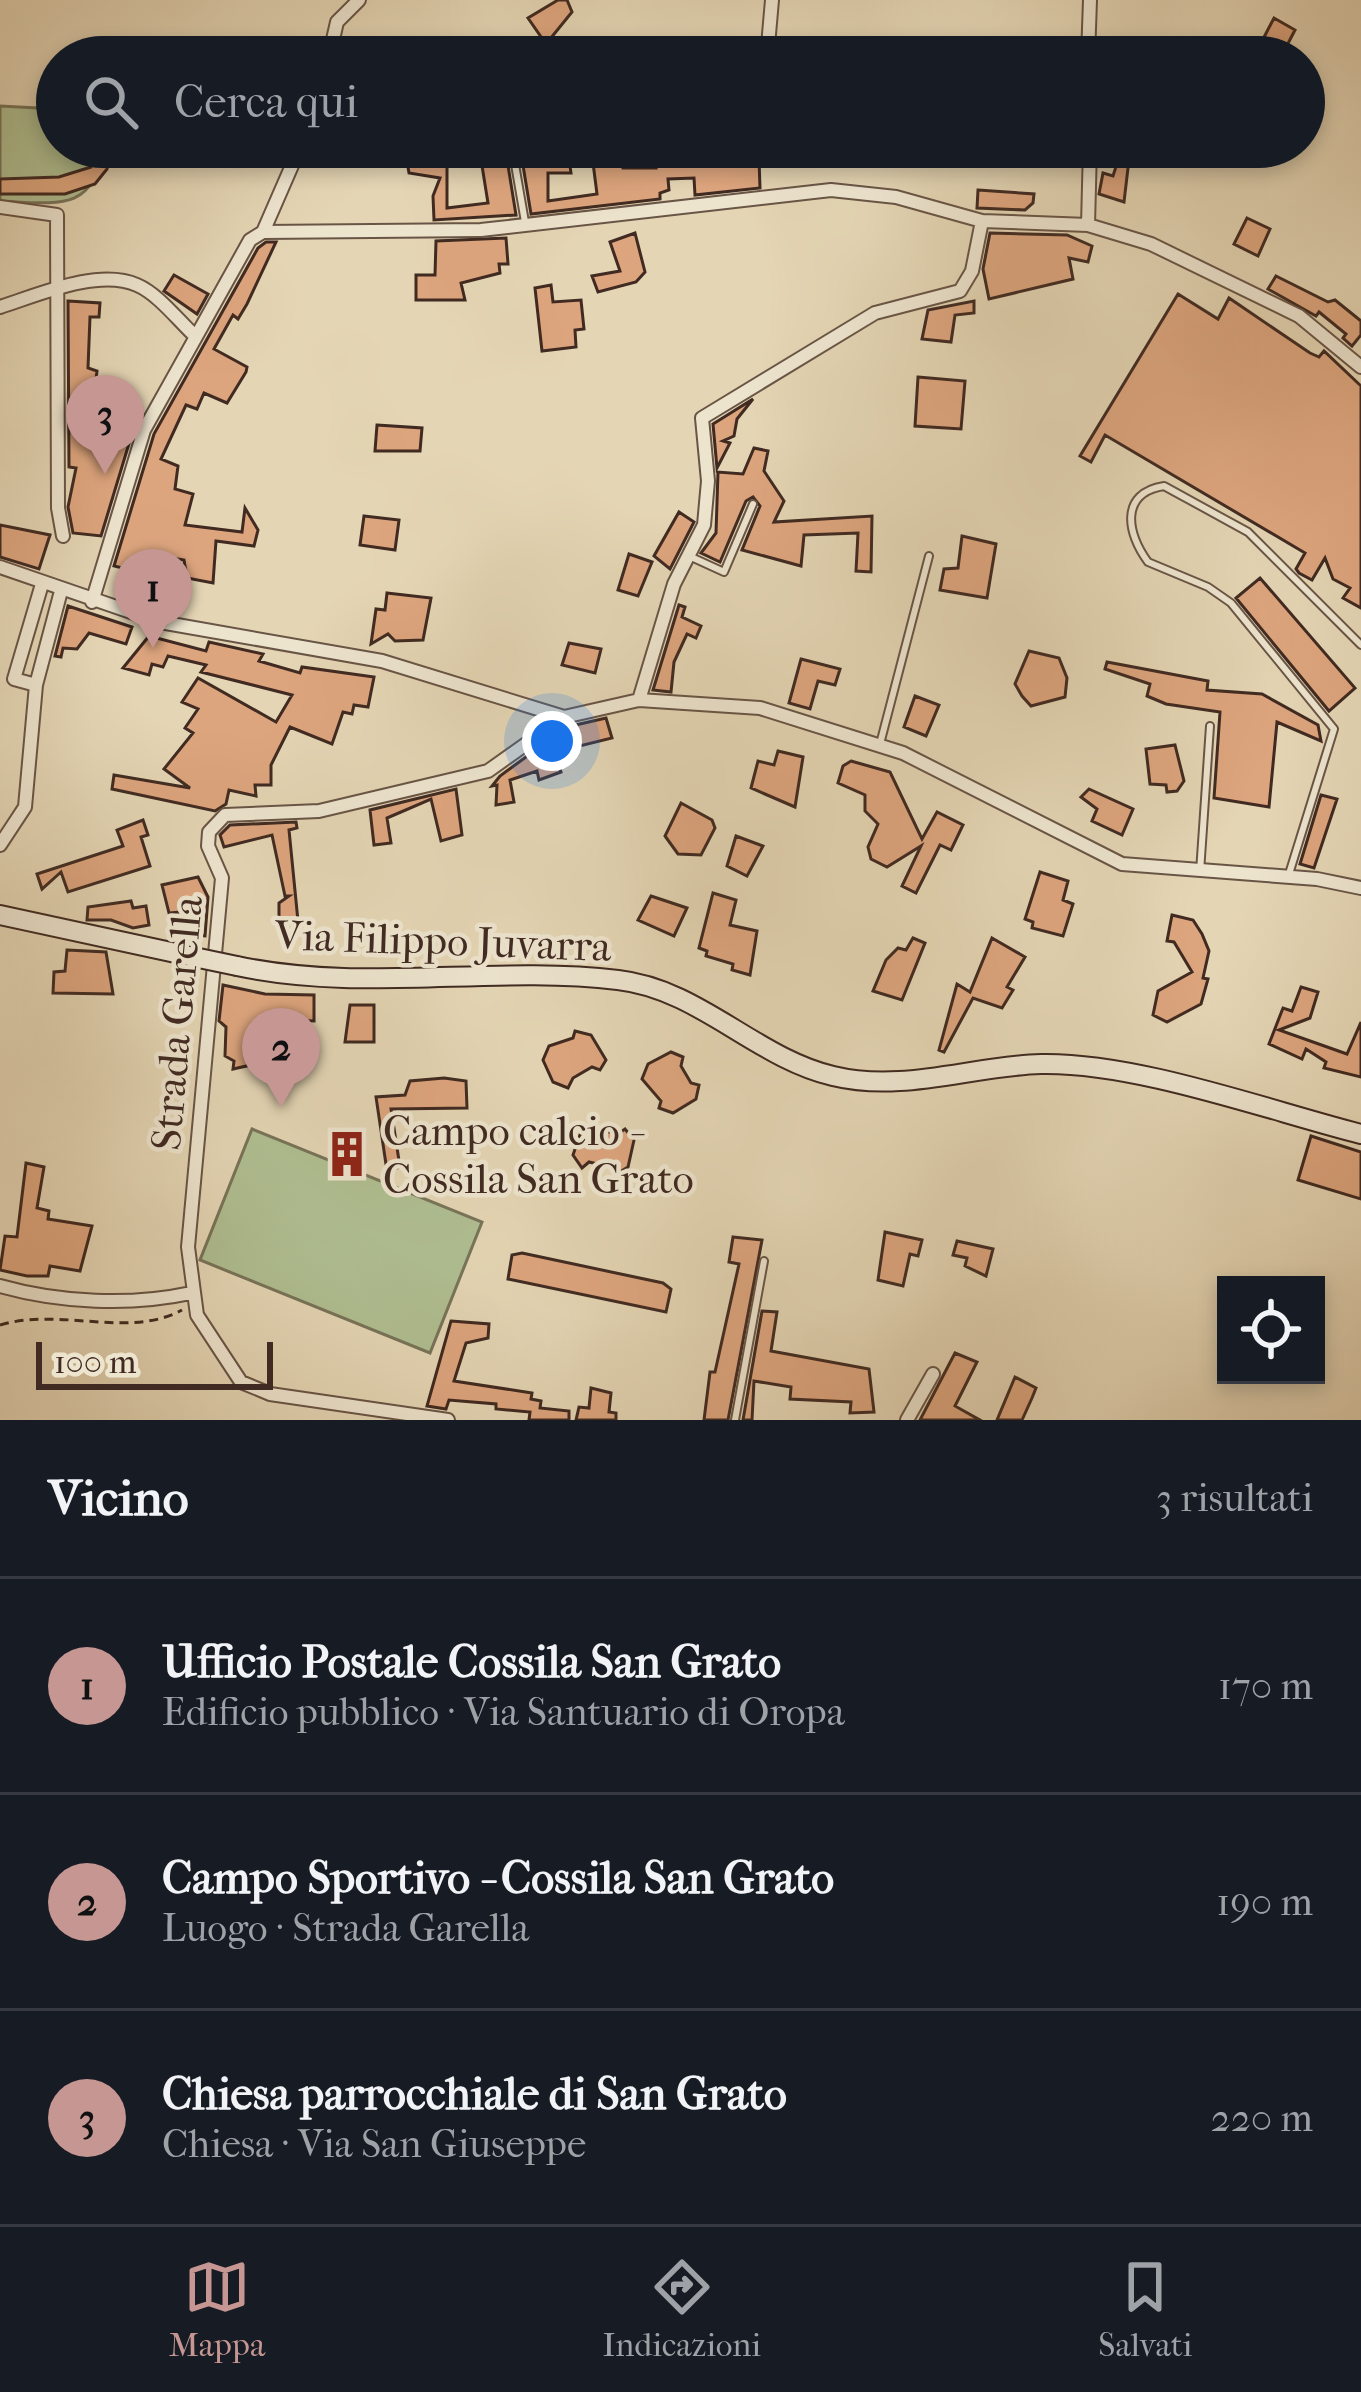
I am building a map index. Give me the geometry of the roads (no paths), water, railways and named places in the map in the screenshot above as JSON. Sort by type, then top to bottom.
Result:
[{"type":"main road","name":"Via Filippo Juvarra","points":[[0,915],[292,978],[547,973],[626,980],[683,999],[780,1055],[834,1077],[919,1082],[1042,1064],[1124,1073],[1361,1134]]},
{"type":"street","points":[[333,36],[337,22],[359,0]]},
{"type":"street","points":[[769,36],[772,0]]},
{"type":"street","points":[[1089,36],[1090,0]]},
{"type":"street","points":[[92,602],[144,430],[250,240],[263,232],[291,168]]},
{"type":"street","points":[[1088,225],[1089,168]]},
{"type":"street","points":[[263,232],[316,236],[526,225],[831,190],[944,206],[982,221],[1088,225],[1151,244],[1299,316],[1361,367]]},
{"type":"street","points":[[0,207],[57,215],[58,508],[64,536]]},
{"type":"street","points":[[639,700],[652,646],[708,504],[702,418],[875,313],[960,291],[972,271],[982,221]]},
{"type":"street","points":[[0,308],[57,288],[122,280],[142,286],[194,335]]},
{"type":"street","points":[[0,567],[92,602],[220,637],[382,661],[564,717],[639,700],[760,708],[880,744],[1104,857],[1140,867],[1361,887]]},
{"type":"street","points":[[36,685],[14,679],[42,584]]},
{"type":"street","points":[[0,845],[26,807],[36,685],[61,591]]},
{"type":"street","name":"Strada Garella","points":[[448,1420],[269,1394],[241,1382],[218,1352],[193,1298],[188,1247],[222,878],[208,846],[213,823],[225,815],[319,811],[488,771],[564,717]]},
{"type":"street","points":[[0,1286],[110,1300],[193,1298]]},
{"type":"street","points":[[907,1420],[932,1374]]},
{"type":"lane","points":[[516,168],[526,225]]},
{"type":"lane","points":[[1288,877],[1334,729],[1232,603],[1148,562],[1131,528],[1130,511],[1137,497],[1164,486],[1248,532],[1355,646],[1361,645]]},
{"type":"lane","points":[[688,556],[724,572],[753,504]]},
{"type":"lane","points":[[880,744],[929,556]]},
{"type":"lane","points":[[1200,872],[1210,726]]},
{"type":"lane","points":[[735,1420],[764,1261]]},
{"type":"place","name":"Chiesa parrocchiale di San Grato","points":[[105,474]]},
{"type":"place","name":"Ufficio Postale Cossila San Grato","points":[[153,648]]},
{"type":"place","name":"Campo Sportivo - Cossila San Grato","points":[[281,1107]]},
{"type":"place","name":"Campo calcio - Cossila San Grato","points":[[347,1154]]}]
